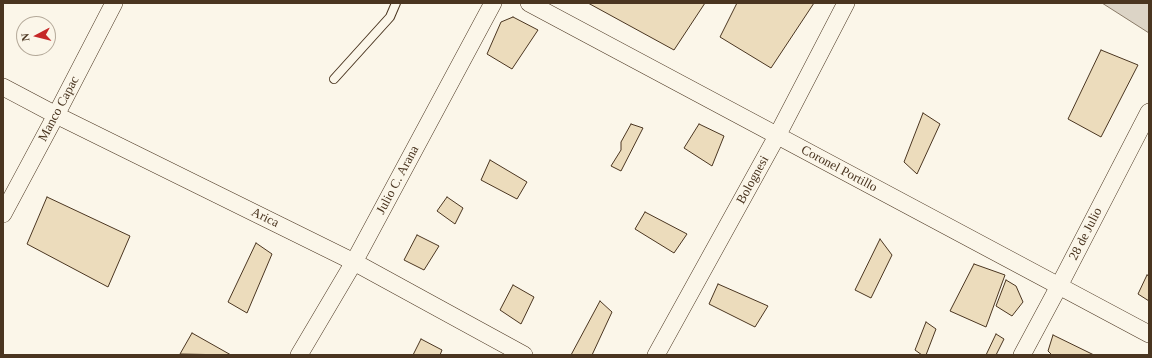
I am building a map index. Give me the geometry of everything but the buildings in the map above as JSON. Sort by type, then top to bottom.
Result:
[{"type":"street","name":"Manco Capac","points":[[3,214],[114,3]]},
{"type":"street","name":"Julio C. Arana","points":[[299,355],[354,262],[493,3]]},
{"type":"street","name":"Coronel Portillo","points":[[529,3],[1149,334]]},
{"type":"street","name":"Bolognesi","points":[[656,355],[777,136],[846,3]]},
{"type":"street","name":"Arica","points":[[3,88],[354,262],[524,355]]},
{"type":"street","name":"28 de Julio","points":[[1022,355],[1149,112]]},
{"type":"lane","points":[[334,79],[390,17],[396,3]]},
{"type":"shaded area","points":[[1102,3],[1149,3],[1149,33]]}]
